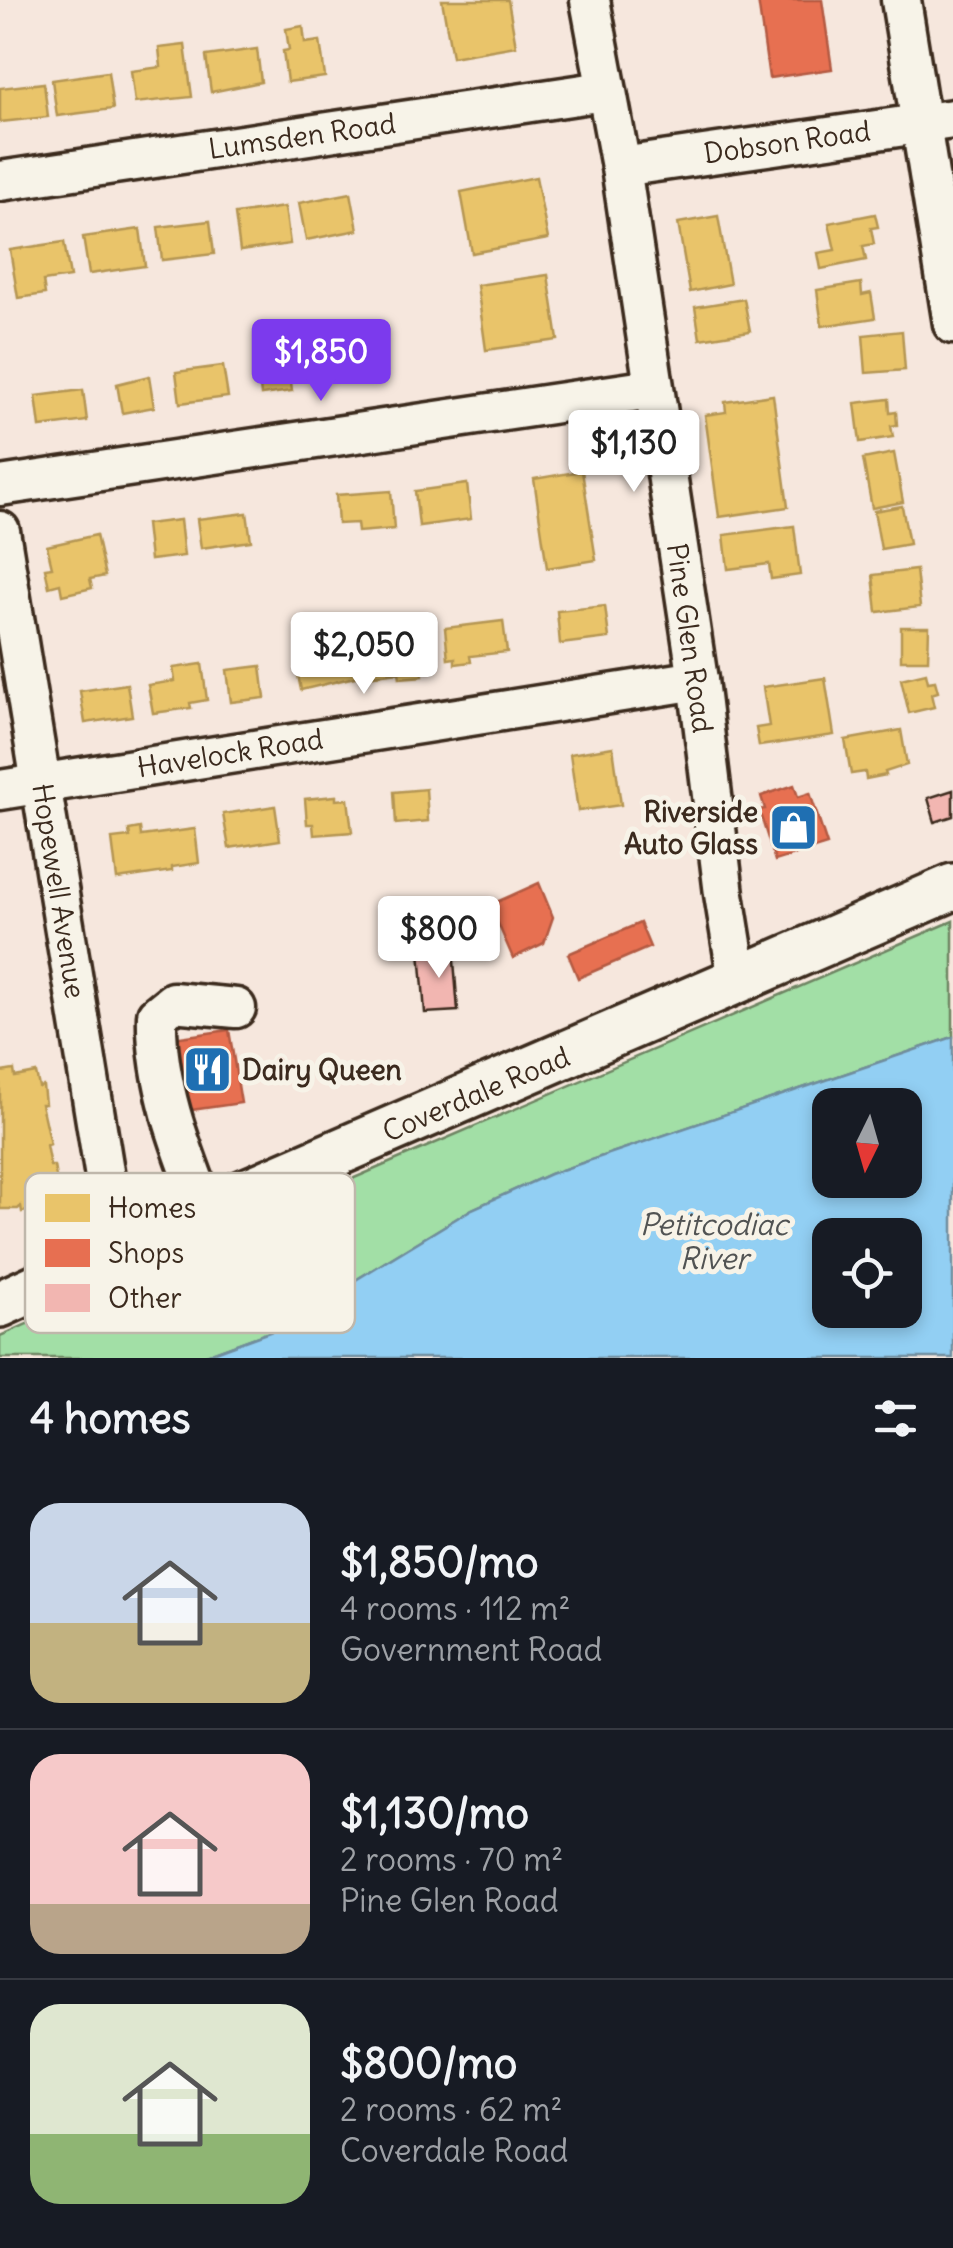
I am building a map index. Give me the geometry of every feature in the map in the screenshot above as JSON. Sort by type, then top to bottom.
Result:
[{"type":"main road","name":"Coverdale Road","points":[[292,1173],[953,888]]},
{"type":"main road","name":"Coverdale Road","points":[[0,1304],[25,1292]]},
{"type":"street","name":"Pine Glen Road","points":[[590,0],[621,167],[698,680],[738,981]]},
{"type":"street","points":[[900,0],[937,121],[953,324]]},
{"type":"street","name":"Lumsden Road","points":[[0,181],[604,91]]},
{"type":"street","name":"Dobson Road","points":[[621,167],[937,121]]},
{"type":"street","points":[[0,486],[652,389]]},
{"type":"street","name":"Hopewell Avenue","points":[[0,531],[104,1173]]},
{"type":"street","name":"Havelock Road","points":[[0,790],[698,680]]},
{"type":"street","points":[[191,1173],[174,1131],[156,1038],[157,1014],[173,1002],[236,1008]]},
{"type":"green space","points":[[953,921],[953,1037],[550,1174],[472,1209],[355,1280],[355,1178]]},
{"type":"green space","points":[[25,1325],[25,1333],[267,1333],[198,1358],[0,1358],[0,1336]]},
{"type":"water","name":"Petitcodiac River","points":[[953,1037],[953,1358],[198,1358],[267,1333],[355,1333],[355,1280],[472,1209],[550,1174]]},
{"type":"building: Homes","points":[[442,0],[508,0],[516,46],[452,57]]},
{"type":"building: Homes","points":[[303,26],[305,43],[320,41],[325,77],[287,82],[283,51],[289,50],[286,29]]},
{"type":"building: Homes","points":[[185,45],[192,97],[135,103],[131,71],[161,67],[159,48]]},
{"type":"building: Homes","points":[[257,49],[261,82],[211,92],[206,56]]},
{"type":"building: Homes","points":[[108,72],[113,109],[57,116],[52,80]]},
{"type":"building: Homes","points":[[44,83],[48,117],[0,122],[0,88]]},
{"type":"building: Homes","points":[[536,177],[548,239],[472,253],[461,192]]},
{"type":"building: Homes","points":[[351,193],[358,230],[306,240],[299,203]]},
{"type":"building: Homes","points":[[285,207],[290,244],[240,251],[235,214]]},
{"type":"building: Homes","points":[[875,214],[878,227],[871,228],[874,244],[863,246],[866,260],[821,269],[818,253],[835,250],[829,223]]},
{"type":"building: Homes","points":[[718,216],[730,284],[690,292],[678,223]]},
{"type":"building: Homes","points":[[210,221],[214,254],[162,260],[158,227]]},
{"type":"building: Homes","points":[[140,229],[145,266],[89,274],[83,237]]},
{"type":"building: Homes","points":[[64,242],[70,277],[43,281],[45,294],[18,298],[10,250]]},
{"type":"building: Homes","points":[[548,275],[558,340],[486,350],[477,285]]},
{"type":"building: Homes","points":[[861,283],[862,295],[871,293],[875,318],[822,326],[817,290]]},
{"type":"building: Homes","points":[[744,299],[750,331],[700,339],[695,307]]},
{"type":"building: Homes","points":[[902,331],[905,370],[866,373],[863,335]]},
{"type":"building: Homes","points":[[364,346],[369,375],[336,380],[331,352]]},
{"type":"building: Homes","points":[[288,356],[292,391],[261,395],[257,360]]},
{"type":"building: Homes","points":[[223,366],[228,397],[180,403],[176,372]]},
{"type":"building: Homes","points":[[149,376],[154,407],[122,413],[117,384]]},
{"type":"building: Homes","points":[[83,390],[87,421],[40,427],[36,396]]},
{"type":"building: Homes","points":[[773,395],[788,507],[719,517],[705,415],[726,412],[725,402]]},
{"type":"building: Homes","points":[[889,399],[890,413],[896,412],[897,425],[891,426],[893,437],[860,442],[855,403]]},
{"type":"building: Homes","points":[[894,453],[903,502],[872,508],[863,459]]},
{"type":"building: Homes","points":[[582,471],[596,560],[547,568],[534,479]]},
{"type":"building: Homes","points":[[467,484],[471,519],[419,526],[415,491]]},
{"type":"building: Homes","points":[[391,491],[394,529],[358,532],[357,523],[338,524],[336,495]]},
{"type":"building: Homes","points":[[902,506],[909,544],[881,549],[874,511]]},
{"type":"building: Homes","points":[[247,513],[251,541],[201,548],[197,519]]},
{"type":"building: Homes","points":[[180,520],[184,556],[150,560],[146,524]]},
{"type":"building: Homes","points":[[794,526],[800,575],[771,579],[769,564],[728,569],[724,535]]},
{"type":"building: Homes","points":[[96,535],[105,576],[90,579],[92,588],[62,595],[60,584],[49,587],[45,568],[52,567],[47,546]]},
{"type":"building: Homes","points":[[916,570],[920,607],[877,612],[873,575]]},
{"type":"building: Homes","points":[[605,606],[609,638],[560,644],[557,611]]},
{"type":"building: Homes","points":[[503,621],[507,652],[470,656],[471,662],[455,664],[455,658],[448,659],[445,628]]},
{"type":"building: Homes","points":[[901,627],[929,627],[928,660],[901,660]]},
{"type":"building: Homes","points":[[324,637],[328,656],[358,650],[363,675],[301,690],[296,665],[309,662],[305,641]]},
{"type":"building: Homes","points":[[419,637],[423,676],[400,678],[399,672],[374,675],[371,642]]},
{"type":"building: Homes","points":[[202,664],[207,700],[190,703],[191,708],[153,713],[148,685],[175,681],[173,668]]},
{"type":"building: Homes","points":[[261,666],[265,698],[231,702],[227,670]]},
{"type":"building: Homes","points":[[926,673],[928,682],[935,681],[938,692],[931,694],[934,707],[909,713],[901,679]]},
{"type":"building: Homes","points":[[825,678],[834,735],[759,746],[756,728],[769,726],[763,687]]},
{"type":"building: Homes","points":[[127,684],[132,716],[85,723],[80,691]]},
{"type":"building: Homes","points":[[901,730],[907,765],[866,779],[865,772],[851,774],[845,740]]},
{"type":"building: Homes","points":[[613,747],[621,805],[578,811],[570,754]]},
{"type":"building: Homes","points":[[426,789],[428,821],[396,824],[394,792]]},
{"type":"building: Homes","points":[[336,796],[336,800],[348,799],[352,832],[314,835],[313,824],[307,824],[305,799]]},
{"type":"building: Homes","points":[[275,806],[280,840],[229,848],[223,814]]},
{"type":"building: Homes","points":[[140,828],[141,836],[195,829],[199,863],[117,879],[112,839],[130,837],[129,830]]},
{"type":"building: Homes","points":[[14,1070],[15,1077],[36,1073],[39,1087],[43,1086],[45,1104],[41,1104],[50,1144],[46,1145],[55,1173],[25,1173],[22,1212],[21,1206],[0,1209],[1,1072]]},
{"type":"building: Shops","points":[[758,0],[822,0],[832,69],[769,78]]},
{"type":"building: Shops","name":"Riverside Auto Glass","points":[[794,785],[798,797],[810,793],[827,845],[775,861],[759,810],[765,809],[761,796]]},
{"type":"building: Shops","points":[[539,883],[553,917],[544,943],[513,958],[490,905]]},
{"type":"building: Shops","points":[[640,923],[650,947],[578,978],[568,954]]},
{"type":"building: Shops","name":"Dairy Queen","points":[[229,1030],[241,1103],[184,1111],[173,1038]]},
{"type":"building: Other","points":[[953,790],[953,816],[935,822],[928,798]]},
{"type":"building: Other","points":[[453,948],[458,1011],[425,1013],[420,951]]},
{"type":"place","name":"Riverside Auto Glass","points":[[793,828]]},
{"type":"place","name":"Dairy Queen","points":[[207,1070]]}]
